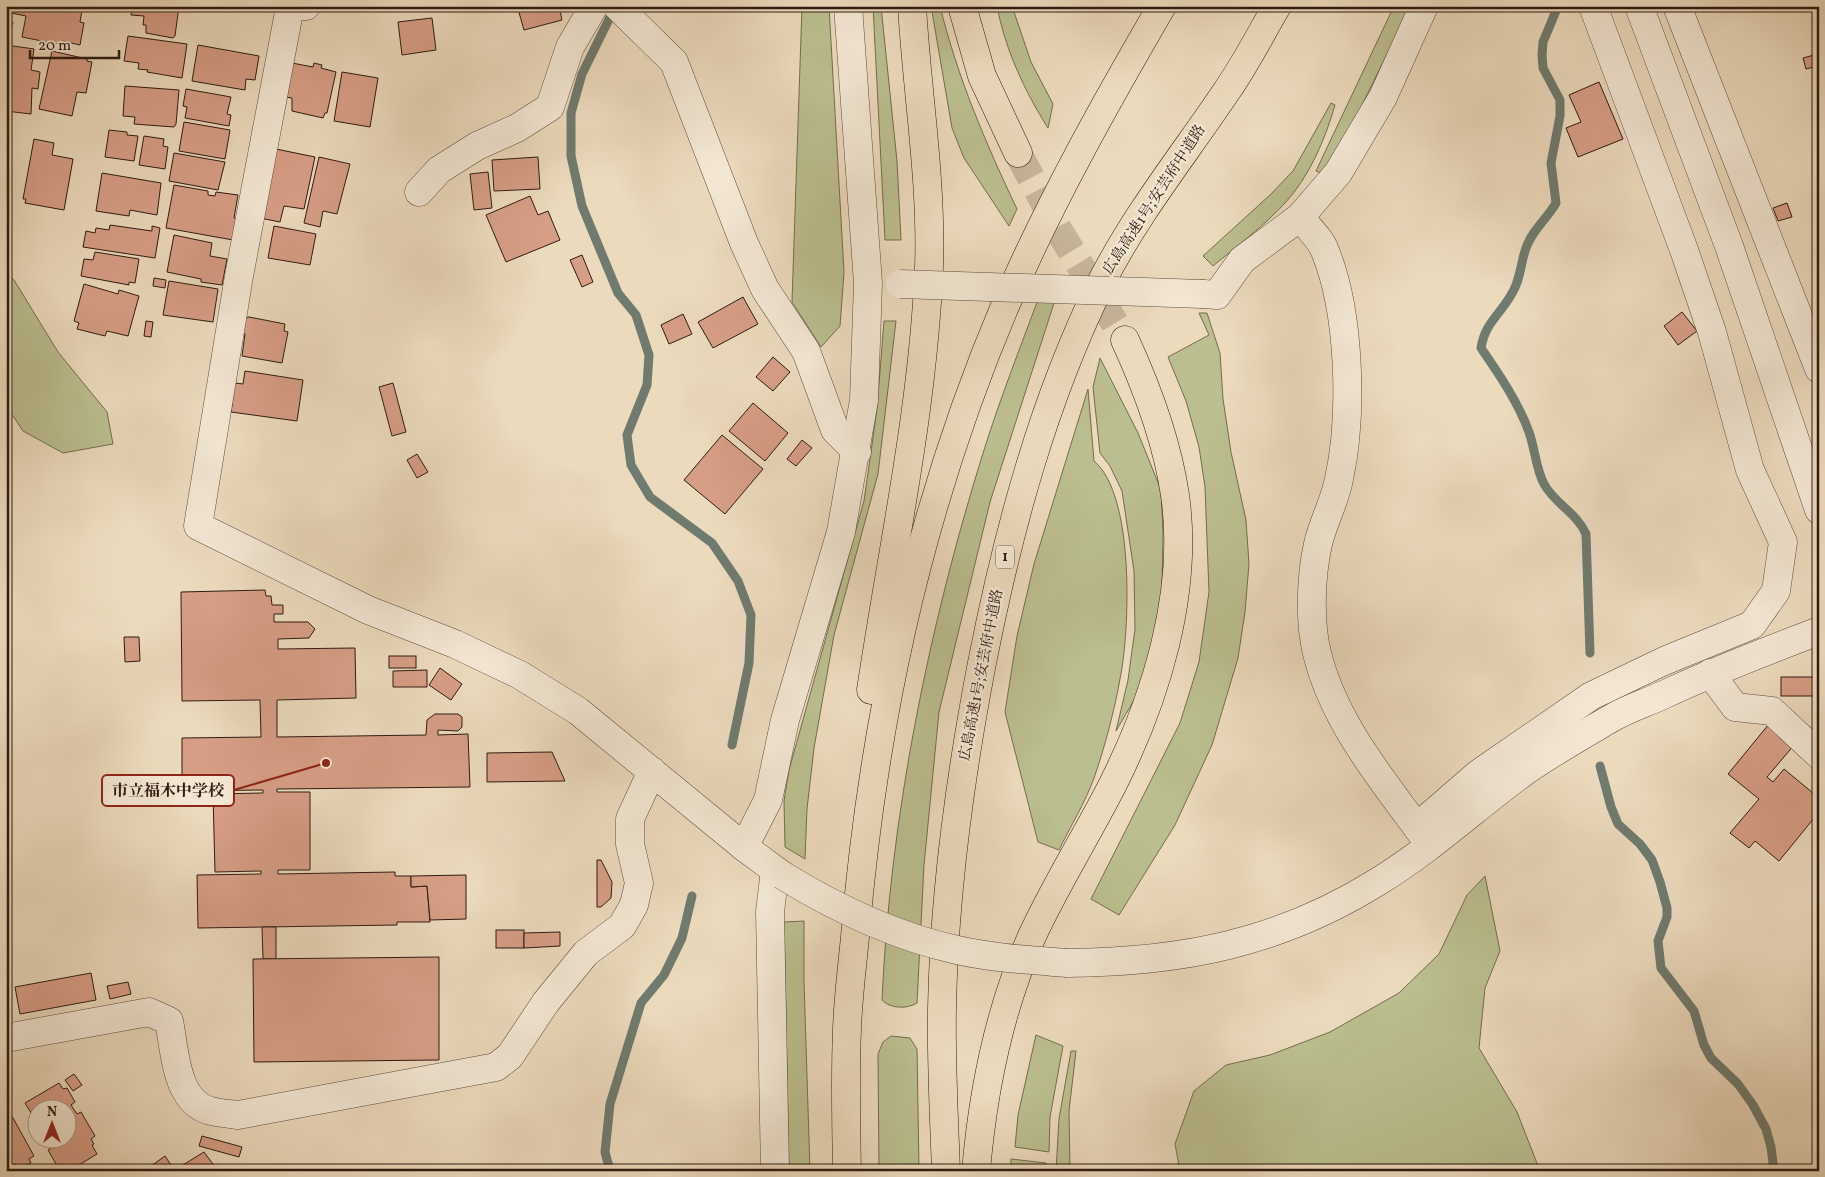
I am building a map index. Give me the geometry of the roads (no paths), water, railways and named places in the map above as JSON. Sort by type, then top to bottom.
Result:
[{"type":"highway","points":[[847,1171],[847,1028],[853,856],[863,744],[882,619],[908,474],[925,332],[929,207],[912,6]]},
{"type":"highway","points":[[962,6],[982,76],[1018,153]]},
{"type":"highway","points":[[847,1028],[871,783],[890,681],[912,580],[940,483],[975,381],[1005,306],[1054,199],[1100,113],[1162,6]]},
{"type":"highway","name":"広島高速1号;安芸府中道路","points":[[946,1171],[942,1009],[947,910],[956,822],[973,711],[992,610],[1016,516],[1042,428],[1070,351],[1105,277],[1142,214],[1229,88],[1277,6]]},
{"type":"highway","points":[[976,1171],[987,1079],[1014,980],[1032,936],[1113,784],[1137,732],[1156,682],[1168,636],[1175,581],[1175,497],[1167,453],[1155,413],[1125,340]]},
{"type":"street","points":[[306,6],[290,7],[239,276],[198,526],[368,610],[455,644],[520,675],[578,711],[744,847],[779,873],[821,899],[867,921],[957,950],[1010,958],[1067,963],[1119,963],[1169,958],[1257,938],[1300,922],[1341,903],[1380,881],[1423,837],[1478,774],[1591,696],[1664,661],[1752,625],[1776,591],[1783,542],[1750,470],[1712,332],[1684,250],[1593,6]]},
{"type":"street","points":[[419,192],[438,170],[477,146],[517,128],[550,108],[570,47],[594,6]]},
{"type":"street","points":[[617,6],[674,62],[744,243],[758,274],[806,350],[835,430],[857,452]]},
{"type":"street","points":[[744,847],[768,800],[785,720],[841,532],[857,452],[864,400],[868,283],[848,6]]},
{"type":"street","points":[[868,283],[1217,295],[1242,260],[1300,218],[1338,172],[1382,97],[1424,6]]},
{"type":"street","points":[[1639,6],[1728,246],[1819,510]]},
{"type":"street","points":[[1677,6],[1819,369]]},
{"type":"street","points":[[1300,218],[1325,248],[1338,287],[1345,348],[1347,420],[1339,480],[1318,544],[1312,604],[1316,652],[1334,705],[1366,756],[1423,837]]},
{"type":"street","points":[[1423,837],[1612,718],[1710,673],[1819,631]]},
{"type":"street","points":[[1710,673],[1735,706],[1772,712],[1819,755]]},
{"type":"street","points":[[6,1038],[149,1012],[169,1020],[180,1079],[188,1098],[209,1111],[238,1115],[496,1067],[510,1056],[546,1002],[586,953],[622,926],[634,905],[640,883],[630,844],[630,819],[652,771]]},
{"type":"street","points":[[775,1171],[770,912],[779,873]]},
{"type":"waterway","points":[[1558,6],[1543,42],[1542,55],[1543,68],[1560,100],[1560,116],[1551,163],[1556,203],[1529,242],[1524,254],[1519,278],[1506,302],[1489,326],[1481,348],[1508,388],[1525,421],[1544,484],[1577,520],[1586,534],[1590,653]]},
{"type":"waterway","points":[[614,9],[582,74],[571,113],[571,156],[582,206],[618,293],[636,315],[649,355],[647,385],[627,435],[631,465],[650,497],[712,543],[738,581],[751,615],[749,663],[732,745]]},
{"type":"waterway","points":[[1600,766],[1611,807],[1618,824],[1640,844],[1652,860],[1660,882],[1667,908],[1667,917],[1658,941],[1661,968],[1694,1011],[1704,1045],[1711,1058],[1738,1084],[1753,1105],[1766,1129],[1771,1147],[1774,1171]]},
{"type":"waterway","points":[[610,1171],[605,1152],[610,1104],[641,1003],[664,975],[682,938],[692,896]]},
{"type":"tunnel","points":[[1018,153],[1058,229],[1125,340]]},
{"type":"place","name":"市立福木中学校","points":[[326,763]]}]
